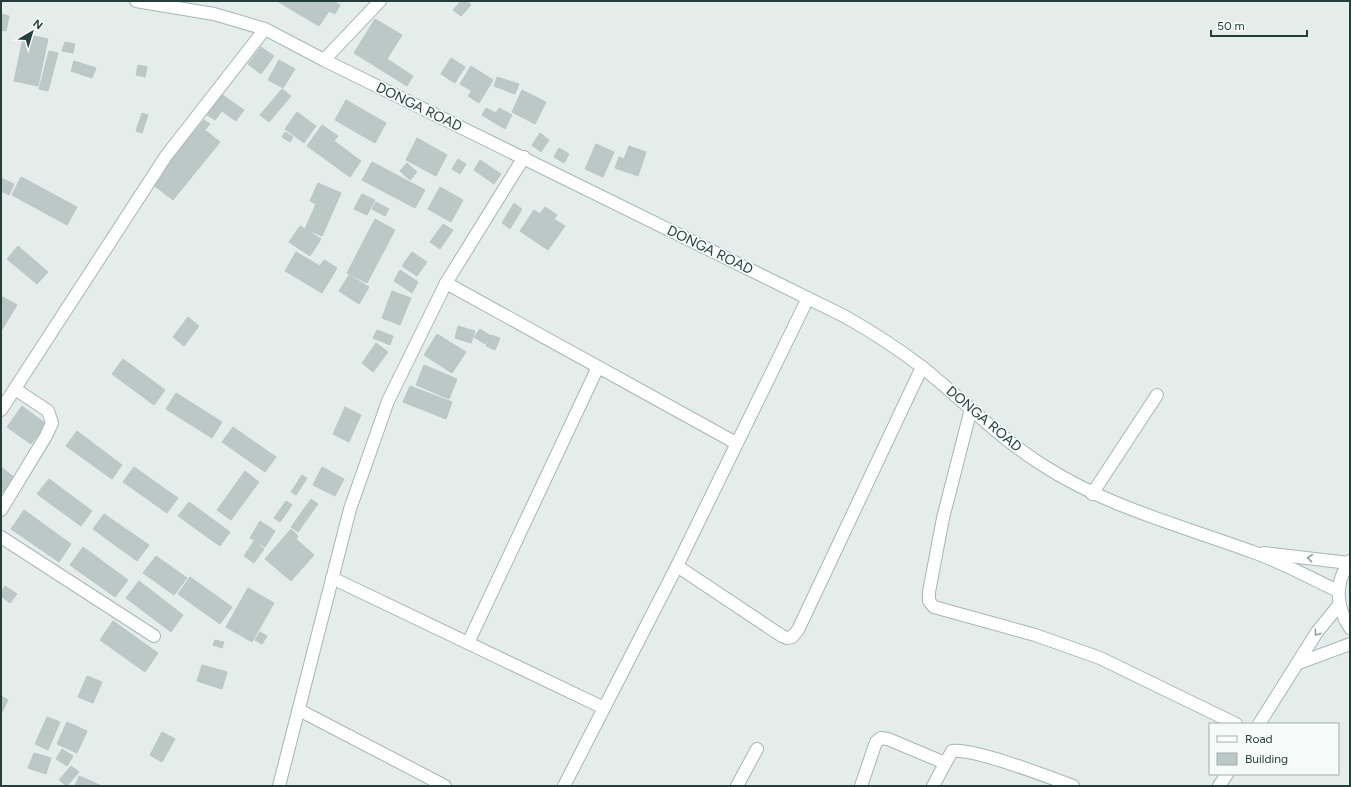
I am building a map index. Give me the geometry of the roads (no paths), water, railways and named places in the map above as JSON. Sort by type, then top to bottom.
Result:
[{"type":"street","name":"DONGA ROAD","points":[[136,1],[214,14],[265,29],[324,60],[524,157],[808,298],[879,336],[922,367],[1010,444],[1044,467],[1092,494],[1157,519],[1255,552]]},
{"type":"street","points":[[324,60],[379,1]]},
{"type":"street","points":[[1,410],[166,156],[265,29]]},
{"type":"street","points":[[280,786],[350,509],[388,401],[446,283],[524,157]]},
{"type":"street","points":[[446,283],[736,443]]},
{"type":"street","points":[[564,786],[677,566],[808,298]]},
{"type":"street","points":[[468,643],[598,367]]},
{"type":"street","points":[[677,566],[782,636],[787,638],[792,637],[798,630],[922,367]]},
{"type":"street","points":[[1,510],[46,436],[52,423],[48,411],[15,389]]},
{"type":"street","points":[[1092,494],[1157,395]]},
{"type":"street","points":[[971,409],[943,518],[929,592],[929,601],[934,607],[1034,635],[1100,658],[1234,723]]},
{"type":"street","points":[[1,537],[154,636]]},
{"type":"street","points":[[1255,552],[1349,562],[1342,576],[1338,592],[1339,605],[1344,619],[1350,628]]},
{"type":"street","points":[[1255,552],[1338,592]]},
{"type":"street","points":[[332,578],[604,708]]},
{"type":"street","points":[[1260,723],[1318,632],[1339,605]]},
{"type":"street","points":[[1299,663],[1350,644]]},
{"type":"street","points":[[299,710],[445,786]]},
{"type":"street","points":[[861,786],[876,742],[881,738],[888,739],[945,763]]},
{"type":"street","points":[[737,786],[757,749]]},
{"type":"street","points":[[933,786],[952,751],[960,750],[1074,786]]},
{"type":"street","points":[[1219,786],[1226,775]]}]
